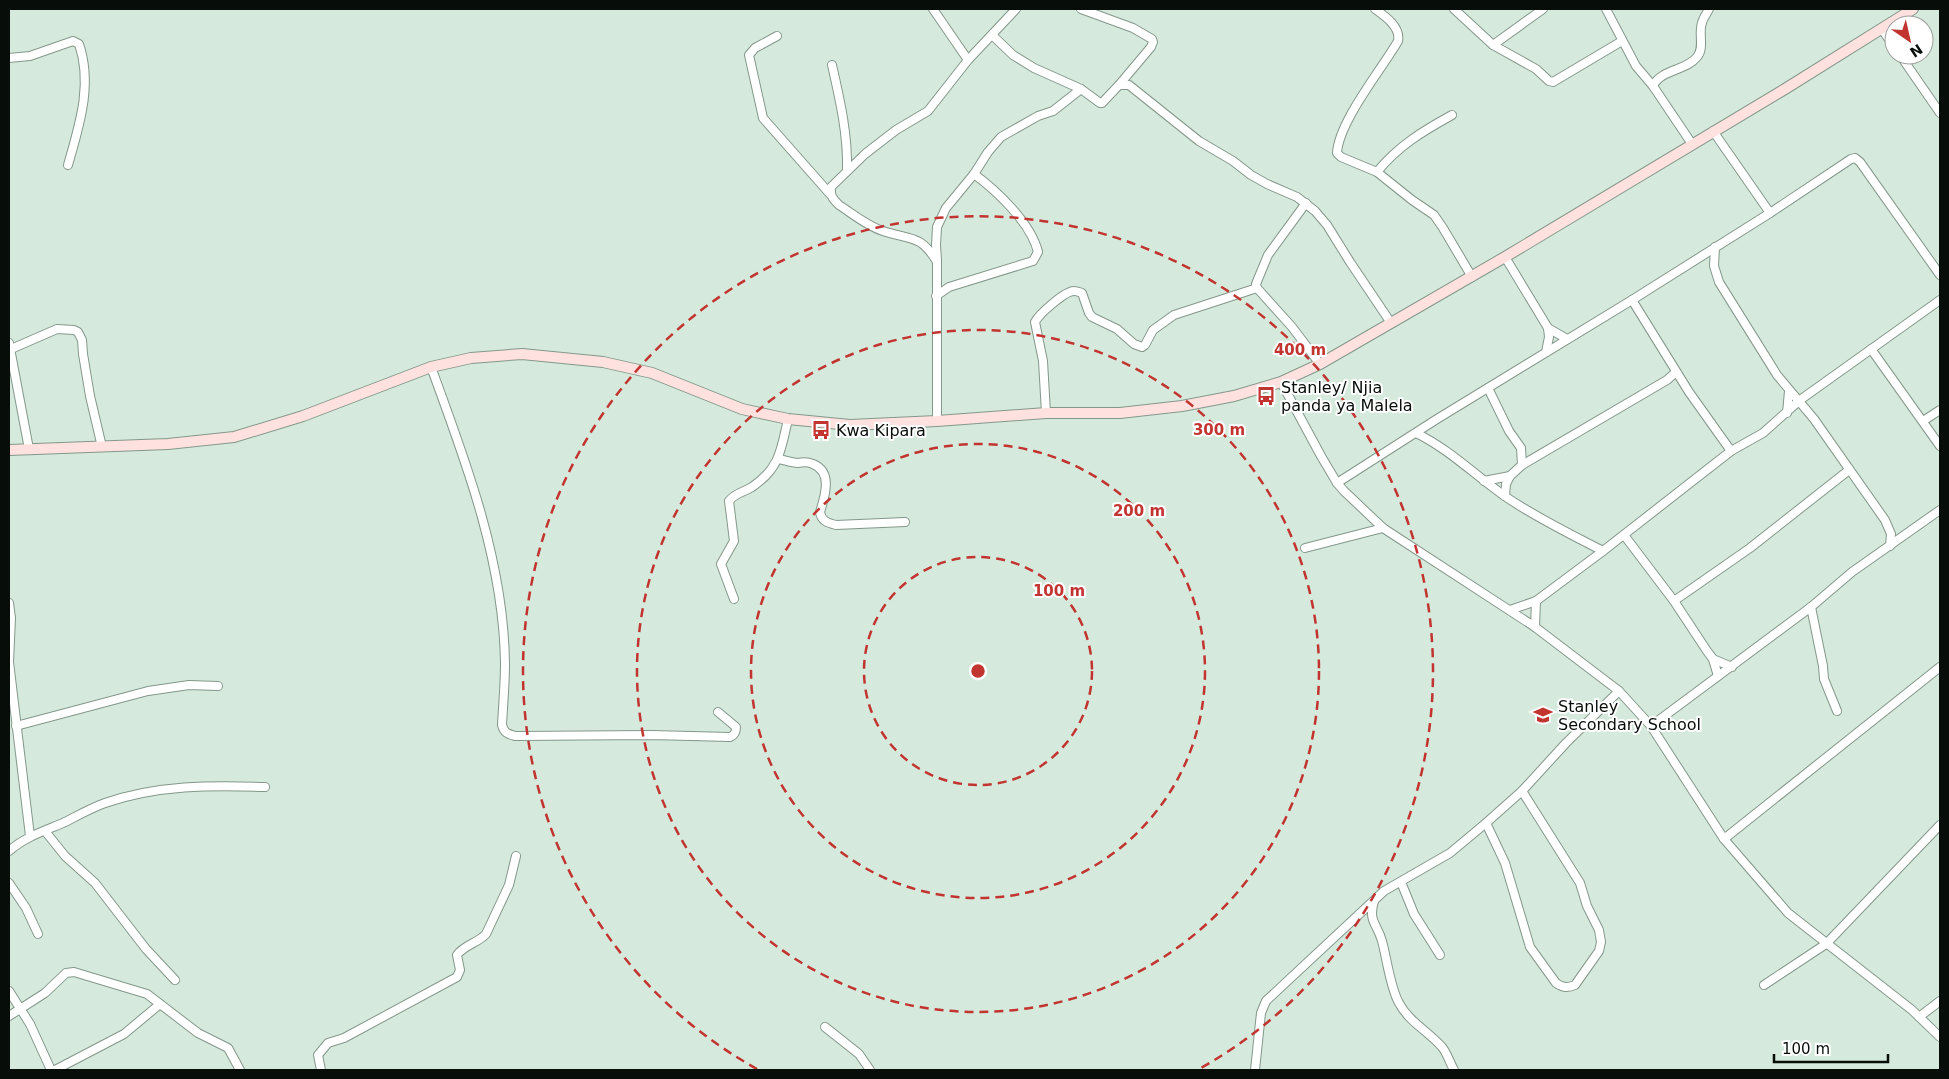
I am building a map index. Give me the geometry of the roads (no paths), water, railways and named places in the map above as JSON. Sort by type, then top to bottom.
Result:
[{"type":"main road","points":[[9,450],[186,442],[242,435],[303,416],[431,367],[472,358],[522,354],[604,362],[652,373],[742,409],[788,419],[850,425],[1046,413],[1120,413],[1182,406],[1234,396],[1281,382],[1320,364],[1472,277],[1913,9]]},
{"type":"street","points":[[934,9],[968,60]]},
{"type":"street","points":[[830,194],[831,187],[847,170],[896,130],[928,111],[968,60],[1016,9]]},
{"type":"street","points":[[992,36],[1013,55],[1034,68],[1080,89],[1102,103],[1119,86],[1153,42],[1152,39],[1132,28],[1081,9]]},
{"type":"street","points":[[1375,9],[1388,19],[1396,29],[1399,35],[1398,41],[1362,97],[1341,138],[1337,153],[1342,157],[1378,172],[1412,200],[1428,210],[1438,220],[1472,277]]},
{"type":"street","points":[[1454,9],[1493,44],[1536,69],[1549,81],[1553,82],[1622,41]]},
{"type":"street","points":[[1493,44],[1543,9]]},
{"type":"street","points":[[1606,9],[1636,66],[1653,86],[1692,144]]},
{"type":"street","points":[[1653,86],[1659,78],[1693,61],[1698,56],[1702,23],[1709,9]]},
{"type":"street","points":[[776,36],[754,48],[749,55],[763,118],[839,205],[874,228],[908,236],[920,242],[930,249],[937,262]]},
{"type":"street","points":[[9,58],[30,56],[73,41],[79,44],[85,81],[83,110],[68,165]]},
{"type":"street","points":[[832,65],[841,105],[848,154],[847,170]]},
{"type":"street","points":[[1907,65],[1940,113]]},
{"type":"street","points":[[1119,86],[1129,85],[1199,142],[1234,161],[1251,175],[1306,203],[1328,225],[1350,262],[1391,323]]},
{"type":"street","points":[[937,421],[937,227],[946,208],[1001,137],[1038,116],[1052,111],[1080,89]]},
{"type":"street","points":[[1378,172],[1398,149],[1411,139],[1452,115]]},
{"type":"street","points":[[1713,131],[1770,213]]},
{"type":"street","points":[[1337,483],[1632,300],[1770,213],[1851,159],[1855,158],[1878,186],[1940,275]]},
{"type":"street","points":[[936,296],[949,287],[1033,261],[1038,252],[1031,235],[1008,205],[997,192],[974,174]]},
{"type":"street","points":[[1306,203],[1268,255],[1258,278],[1257,288],[1320,364]]},
{"type":"street","points":[[1715,247],[1714,266],[1720,282],[1789,391],[1800,400],[1888,525],[1891,534],[1890,546]]},
{"type":"street","points":[[1505,257],[1548,328],[1549,337],[1546,352]]},
{"type":"street","points":[[1046,413],[1045,372],[1035,322],[1067,293],[1074,291],[1082,293],[1092,317],[1117,328],[1134,344],[1142,347],[1153,330],[1174,315],[1257,288]]},
{"type":"street","points":[[1632,300],[1676,372],[1731,451]]},
{"type":"street","points":[[1510,610],[1536,601],[1731,451],[1763,433],[1800,400],[1940,300]]},
{"type":"street","points":[[1548,328],[1567,339]]},
{"type":"street","points":[[29,450],[10,346],[58,329],[74,330],[78,332],[82,340],[90,396],[102,447]]},
{"type":"street","points":[[1871,349],[1901,394],[1940,446]]},
{"type":"street","points":[[431,367],[479,506],[492,558],[498,590],[505,664],[502,725],[507,734],[516,736],[651,735],[730,737],[734,735],[736,727],[718,712]]},
{"type":"street","points":[[1506,496],[1506,484],[1510,476],[1522,465],[1603,419],[1667,380],[1676,372]]},
{"type":"street","points":[[1281,382],[1337,483],[1383,528],[1510,610],[1619,691],[1651,726],[1724,839],[1788,914],[1920,1016],[1940,1037]]},
{"type":"street","points":[[1488,388],[1521,448],[1522,465]]},
{"type":"street","points":[[1787,413],[1789,391]]},
{"type":"street","points":[[1923,422],[1940,410]]},
{"type":"street","points":[[734,599],[721,564],[734,541],[729,501],[736,494],[746,491],[766,477],[778,459],[788,419]]},
{"type":"street","points":[[1416,433],[1432,441],[1484,481],[1536,517],[1603,551]]},
{"type":"street","points":[[778,459],[814,464],[824,472],[826,477],[820,512],[825,522],[843,525],[905,522]]},
{"type":"street","points":[[1674,601],[1750,548],[1849,470]]},
{"type":"street","points":[[1484,481],[1510,476]]},
{"type":"street","points":[[1651,726],[1811,607],[1852,572],[1940,510]]},
{"type":"street","points":[[1305,548],[1383,528]]},
{"type":"street","points":[[1624,535],[1674,601],[1713,659],[1718,676]]},
{"type":"street","points":[[1534,628],[1536,601]]},
{"type":"street","points":[[9,603],[11,618],[9,662],[30,836]]},
{"type":"street","points":[[1811,607],[1824,679],[1837,711]]},
{"type":"street","points":[[1713,659],[1732,667]]},
{"type":"street","points":[[1724,839],[1940,667]]},
{"type":"street","points":[[16,726],[148,691],[188,685],[218,686]]},
{"type":"street","points":[[1255,1070],[1261,1013],[1266,1001],[1384,892],[1450,854],[1486,823],[1522,791],[1619,691]]},
{"type":"street","points":[[9,850],[30,836],[45,831],[104,803],[157,790],[222,784],[265,787]]},
{"type":"street","points":[[1486,823],[1505,863],[1530,947],[1556,983],[1562,987],[1575,985],[1599,951],[1599,930],[1587,906],[1580,883],[1522,791]]},
{"type":"street","points":[[1764,984],[1826,944],[1940,825]]},
{"type":"street","points":[[45,831],[65,856],[96,883],[146,949],[175,980]]},
{"type":"street","points":[[321,1070],[318,1055],[328,1043],[344,1038],[457,977],[460,970],[457,955],[461,950],[486,934],[509,885],[516,856]]},
{"type":"street","points":[[1401,882],[1414,914],[1440,955]]},
{"type":"street","points":[[9,883],[26,908],[38,934]]},
{"type":"street","points":[[1374,901],[1371,916],[1380,936],[1398,1003],[1410,1018],[1442,1047],[1454,1070]]},
{"type":"street","points":[[9,1016],[45,993],[70,972],[143,992],[198,1033],[228,1048],[240,1070]]},
{"type":"street","points":[[9,991],[35,1033],[51,1070]]},
{"type":"street","points":[[1920,1016],[1940,1001]]},
{"type":"street","points":[[55,1070],[124,1034],[160,1004]]},
{"type":"street","points":[[825,1027],[860,1054],[870,1070]]},
{"type":"place","name":"Stanley/ Njia panda ya Malela","points":[[1266,396]]},
{"type":"place","name":"Kwa Kipara","points":[[821,430]]},
{"type":"place","name":"Stanley Secondary School","points":[[1543,715]]}]
